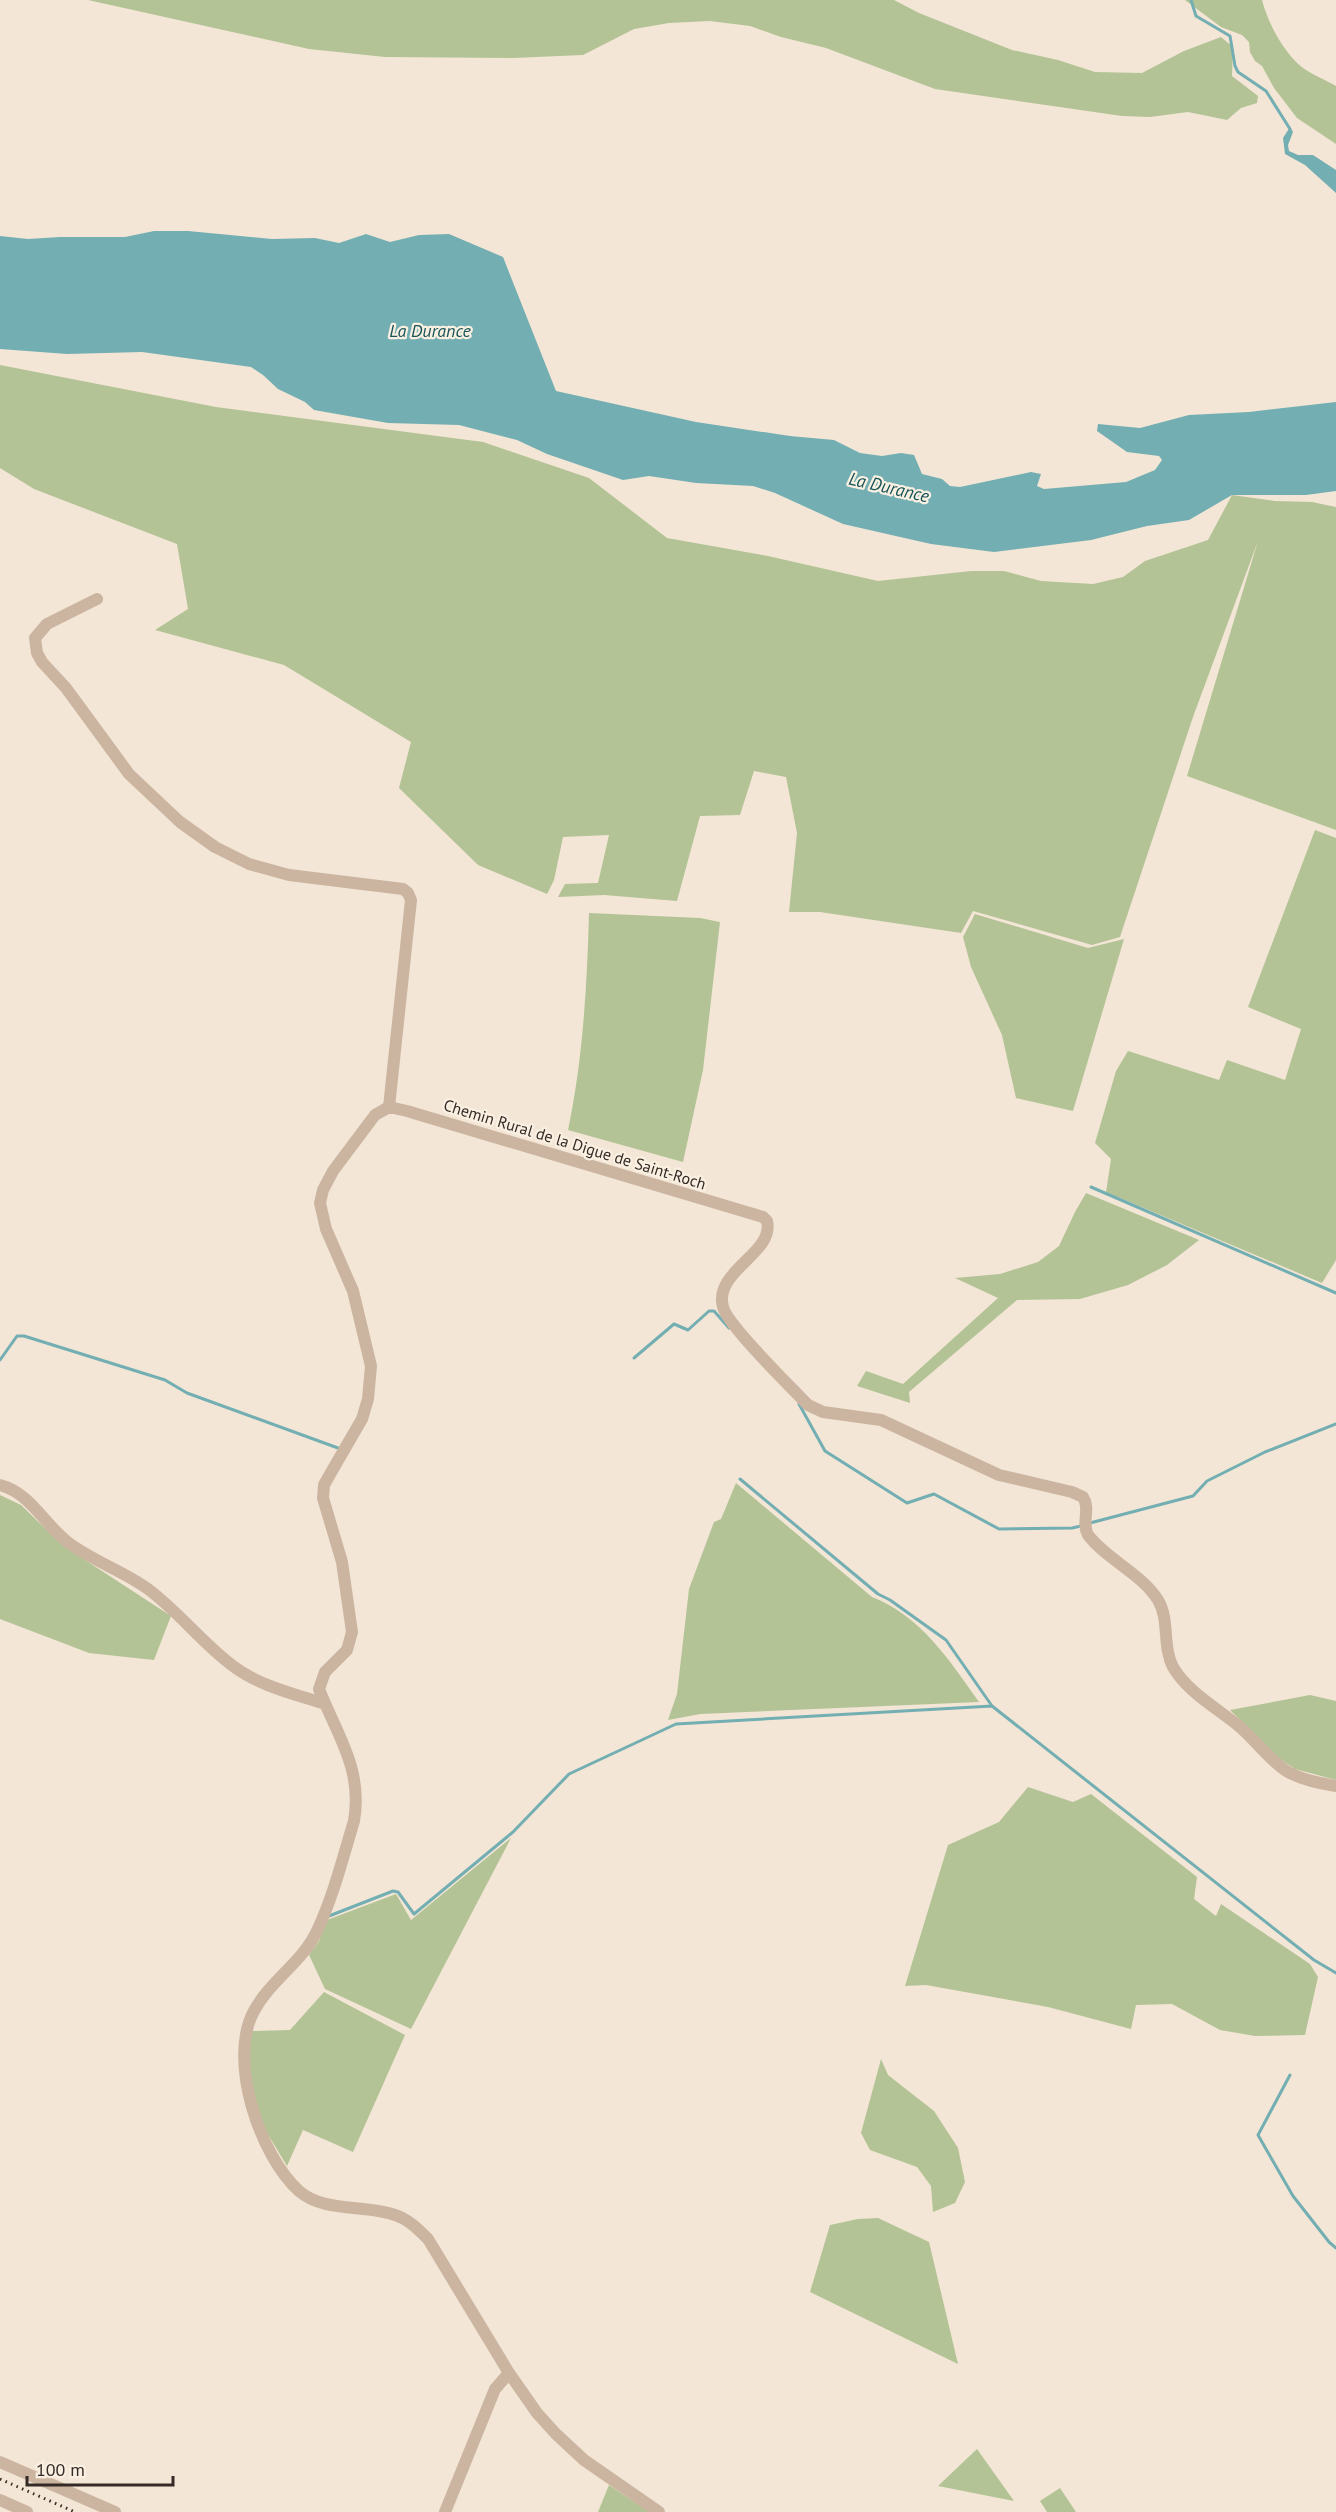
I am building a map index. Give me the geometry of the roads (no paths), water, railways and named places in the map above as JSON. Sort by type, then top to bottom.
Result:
[{"type":"street","points":[[97,598],[47,624],[35,638],[37,653],[66,688],[115,757],[139,785],[180,822],[215,847],[249,864],[289,875],[403,889],[411,900],[388,1107],[375,1115],[333,1171],[323,1190],[320,1203],[326,1229],[353,1291],[370,1366],[369,1392],[362,1419],[324,1485],[323,1498],[342,1563],[352,1632],[347,1650],[325,1672],[319,1689],[343,1738],[358,1795],[354,1821],[317,1931],[302,1954],[261,1999],[248,2025],[245,2070],[249,2102],[260,2129],[290,2181],[310,2199],[396,2215],[419,2229],[428,2239],[509,2373],[537,2413],[585,2460],[659,2512]]},
{"type":"street","name":"Chemin Rural de la Digue de Saint-Roch","points":[[388,1107],[755,1214],[767,1221],[768,1231],[759,1247],[728,1281],[722,1297],[723,1307],[737,1328],[808,1405],[823,1412],[881,1420],[999,1475],[1077,1494],[1086,1501],[1085,1525],[1091,1539],[1149,1588],[1158,1600],[1164,1612],[1172,1665],[1189,1687],[1242,1729],[1279,1766],[1304,1779],[1336,1786]]},
{"type":"street","points":[[0,1485],[20,1493],[49,1526],[70,1544],[146,1588],[171,1607],[233,1666],[253,1678],[325,1704]]},
{"type":"street","points":[[445,2512],[495,2389],[509,2373]]},
{"type":"street","points":[[0,2462],[115,2512]]},
{"type":"street","points":[[0,2500],[27,2512]]},
{"type":"water","points":[[1290,127],[1293,132],[1288,145],[1289,151],[1298,155],[1313,155],[1336,170],[1336,193],[1305,165],[1285,154],[1283,138]]},
{"type":"water","name":"La Durance","points":[[154,231],[188,231],[272,239],[315,238],[339,243],[366,234],[390,242],[419,235],[449,234],[503,257],[556,391],[696,422],[834,440],[860,453],[882,456],[901,453],[914,455],[922,474],[942,479],[950,486],[960,487],[1031,472],[1041,474],[1037,486],[1044,489],[1126,482],[1155,470],[1162,460],[1159,456],[1127,452],[1097,431],[1098,424],[1140,428],[1189,415],[1249,412],[1336,402],[1336,491],[1306,495],[1232,495],[1189,520],[1147,526],[1091,540],[994,552],[931,544],[843,524],[775,493],[753,486],[696,483],[649,476],[623,480],[547,454],[517,440],[459,425],[388,423],[314,410],[305,402],[278,389],[251,367],[142,352],[67,354],[0,349],[0,236],[28,239],[125,237]]},
{"type":"waterway","points":[[1191,0],[1196,16],[1230,36],[1238,72],[1266,91],[1290,129]]},
{"type":"waterway","points":[[1091,1187],[1336,1293]]},
{"type":"waterway","points":[[634,1358],[674,1324],[688,1330],[709,1311],[714,1311],[729,1328]]},
{"type":"waterway","points":[[0,1360],[17,1336],[24,1336],[165,1380],[187,1393],[338,1448]]},
{"type":"waterway","points":[[799,1404],[825,1451],[907,1503],[934,1494],[999,1529],[1081,1526]]},
{"type":"waterway","points":[[1090,1523],[1193,1496],[1207,1481],[1265,1452],[1336,1424]]},
{"type":"waterway","points":[[740,1479],[878,1594],[946,1640],[992,1706]]},
{"type":"waterway","points":[[329,1916],[393,1891],[398,1892],[414,1914],[513,1832],[569,1774],[676,1724],[992,1706],[1314,1960],[1336,1973]]},
{"type":"waterway","points":[[1290,2075],[1258,2135],[1293,2196],[1336,2248]]},
{"type":"railway","points":[[0,2479],[75,2512]]}]
